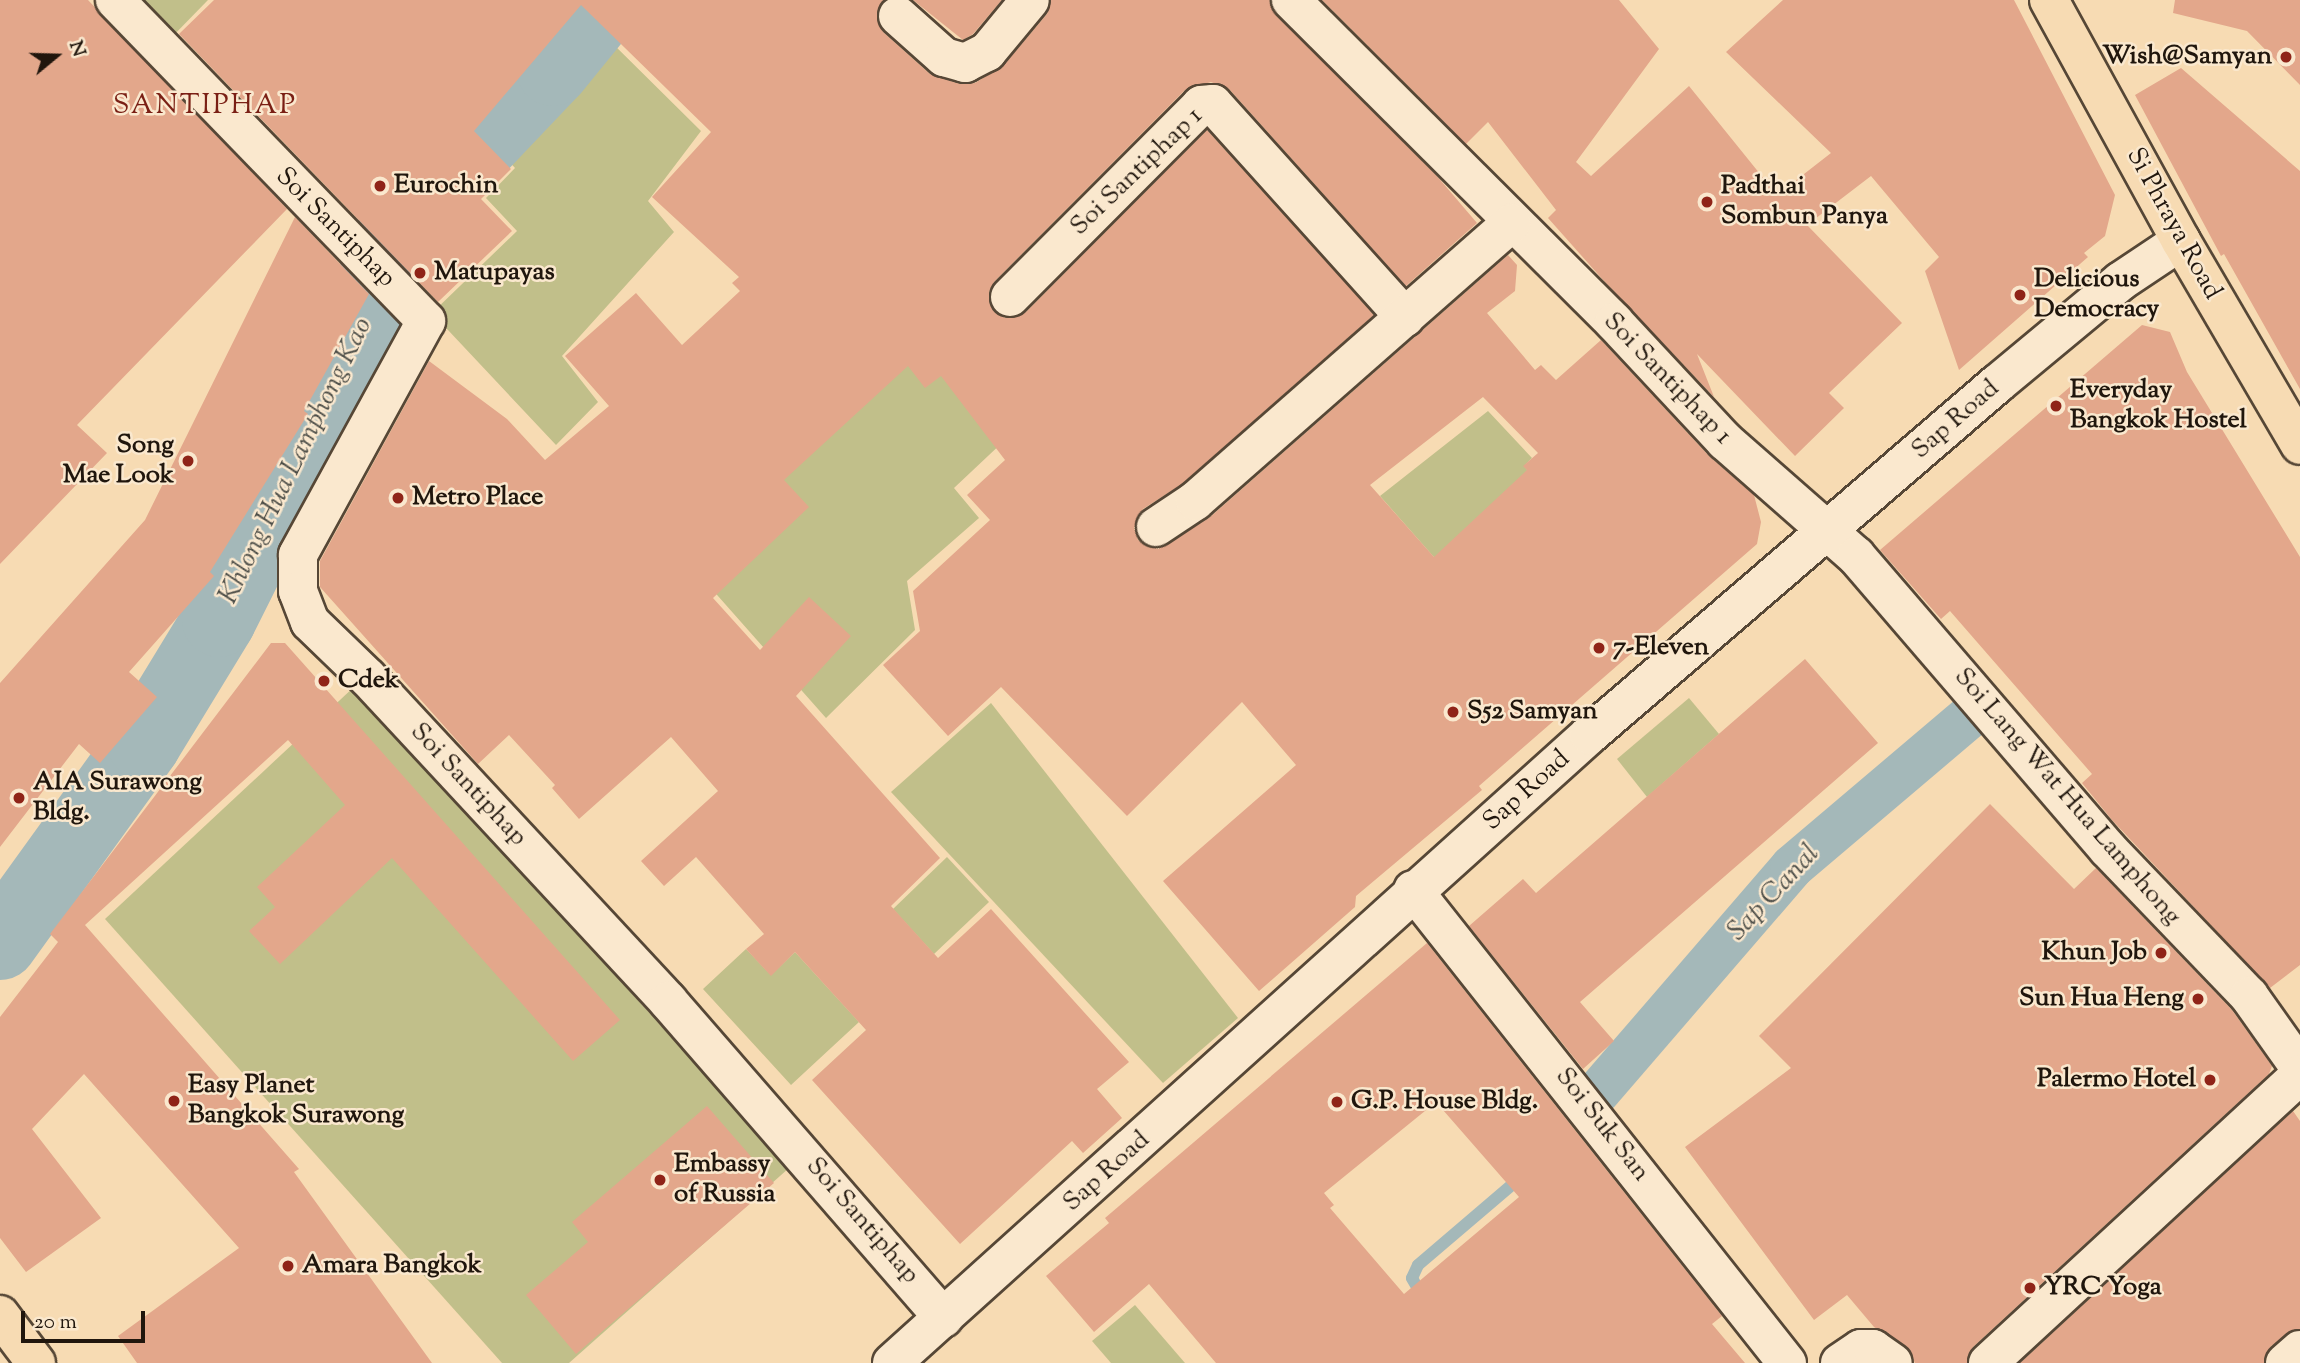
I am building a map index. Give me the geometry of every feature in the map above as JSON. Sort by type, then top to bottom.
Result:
[{"type":"main road","name":"Si Phraya Road","points":[[2049,0],[2181,241],[2300,445]]},
{"type":"main road","points":[[0,1315],[36,1363]]},
{"type":"street","name":"Soi Santiphap","points":[[115,0],[426,321],[298,555],[298,592],[310,622],[368,678],[668,1001],[944,1318]]},
{"type":"street","points":[[887,6],[944,57],[965,63],[987,52],[1030,0]]},
{"type":"street","name":"Soi Santiphap 1","points":[[1291,0],[1511,223],[1614,322],[1725,441],[1826,532]]},
{"type":"street","name":"Soi Santiphap 1","points":[[1010,298],[1200,105],[1213,104],[1405,317]]},
{"type":"street","points":[[1156,527],[1195,501],[1511,223]]},
{"type":"street","name":"Sap Road","points":[[892,1363],[1413,890],[2121,281],[2181,241]]},
{"type":"street","name":"Soi Lang Wat Hua Lamphong","points":[[1826,532],[1856,556],[2108,849],[2249,996],[2300,1068]]},
{"type":"street","name":"Soi Suk San","points":[[1413,890],[1787,1363]]},
{"type":"street","points":[[1988,1363],[2300,1075]]},
{"type":"street","points":[[1840,1363],[1861,1349],[1873,1349],[1894,1363]]},
{"type":"street","points":[[2285,1363],[2300,1350]]},
{"type":"shaded area","points":[[132,0],[208,0],[168,41]]},
{"type":"shaded area","points":[[603,34],[701,131],[648,201],[674,232],[562,356],[598,402],[556,445],[432,313],[517,231],[486,198],[515,168],[499,150]]},
{"type":"shaded area","points":[[854,280],[1039,408],[954,488],[979,518],[907,581],[915,630],[826,718],[664,535]]},
{"type":"shaded area","points":[[1488,411],[1532,458],[1524,466],[1562,510],[1463,590],[1380,496]]},
{"type":"shaded area","points":[[355,686],[789,1168],[569,1363],[502,1363],[105,919]]},
{"type":"shaded area","points":[[1689,698],[1719,734],[1647,797],[1617,759]]},
{"type":"shaded area","points":[[991,703],[1238,1018],[1163,1083],[891,792]]},
{"type":"shaded area","points":[[947,857],[989,902],[934,954],[893,909]]},
{"type":"shaded area","points":[[746,949],[771,975],[795,952],[859,1022],[791,1085],[703,989]]},
{"type":"shaded area","points":[[1135,1305],[1185,1363],[1111,1363],[1092,1341]]},
{"type":"building","points":[[0,0],[88,0],[287,209],[77,425],[107,453],[0,564]]},
{"type":"building","points":[[214,0],[884,0],[877,12],[883,32],[930,74],[960,84],[975,83],[1003,66],[1047,14],[1051,0],[1270,0],[1276,15],[1436,175],[1477,223],[1406,286],[1229,89],[1211,82],[1185,90],[994,282],[989,292],[994,312],[1005,318],[1026,312],[1207,130],[1374,315],[1182,484],[1143,509],[1134,528],[1138,540],[1158,549],[1209,518],[1508,255],[1517,265],[1515,291],[1487,313],[1535,370],[1541,365],[1556,380],[1601,340],[1709,456],[1754,495],[1761,522],[1757,544],[1479,786],[1482,790],[1356,896],[1355,907],[1259,991],[1163,881],[1296,765],[1242,702],[1127,816],[1001,687],[948,736],[883,665],[920,631],[913,591],[990,520],[967,495],[1005,460],[941,376],[925,388],[908,366],[784,480],[809,507],[713,598],[760,650],[809,597],[851,636],[796,696],[940,858],[891,906],[938,958],[991,909],[1129,1062],[1097,1089],[1122,1118],[1083,1153],[1072,1141],[960,1244],[812,1080],[866,1030],[795,952],[771,976],[746,949],[764,934],[696,857],[664,886],[641,861],[718,791],[671,737],[579,819],[552,788],[555,785],[509,735],[478,764],[320,587],[320,561],[429,361],[507,419],[545,460],[609,406],[565,356],[636,293],[682,345],[740,291],[732,283],[739,277],[652,197],[711,132],[581,5],[474,131],[511,169],[481,199],[512,231],[438,302],[179,34]],"holes":[[[1483,397],[1538,453],[1523,466],[1527,470],[1434,557],[1370,485]]]},
{"type":"building","points":[[913,0],[1002,0],[973,34],[963,40]]},
{"type":"building","points":[[1322,0],[1619,0],[1659,49],[1576,162],[1591,176],[1689,86],[1777,195],[1831,153],[1726,52],[1783,0],[2014,0],[2115,195],[2105,236],[2084,253],[2088,257],[1959,370],[1925,271],[1939,257],[1871,176],[1807,225],[1902,323],[1829,393],[1844,408],[1795,456],[1697,354],[1714,397],[1604,281],[1548,218],[1556,210],[1488,122],[1466,144]]},
{"type":"building","name":"Wish@Samyan","points":[[2175,0],[2300,0],[2300,85],[2247,31],[2173,13]]},
{"type":"building","points":[[2181,68],[2300,171],[2300,389],[2224,254],[2221,256],[2135,95]]},
{"type":"building","points":[[295,217],[369,294],[304,411],[308,414],[210,572],[214,576],[129,672],[157,697],[100,763],[79,744],[0,847],[0,683],[145,520]]},
{"type":"building","points":[[2142,325],[2170,332],[2187,372],[2300,557],[2300,965],[2270,988],[2112,820],[2082,783],[2092,774],[1950,611],[1941,619],[1880,550]]},
{"type":"building","points":[[271,643],[285,643],[620,1020],[573,1061],[392,858],[280,964],[249,931],[275,907],[257,887],[345,805],[288,740],[85,925],[299,1169],[294,1172],[432,1363],[137,1363],[118,1336],[239,1248],[84,1074],[32,1129],[101,1218],[26,1272],[0,1238],[0,1017],[58,942],[50,934]]},
{"type":"building","points":[[1805,659],[1878,743],[1580,1002],[1614,1041],[1583,1069],[1469,926],[1523,879],[1536,893]]},
{"type":"building","points":[[1990,804],[2074,889],[2096,868],[2232,1010],[2272,1066],[2269,1074],[1973,1347],[1967,1363],[1915,1363],[1906,1346],[1874,1327],[1847,1295],[1814,1320],[1685,1147],[1791,1068],[1759,1036]]},
{"type":"building","points":[[1427,943],[1722,1316],[1712,1324],[1745,1363],[1216,1363],[1149,1284],[1094,1332],[1046,1276],[1109,1223],[1105,1218]],"holes":[[[1436,1102],[1519,1197],[1404,1294],[1330,1208],[1334,1205],[1324,1193]]]},
{"type":"building","points":[[707,1106],[774,1183],[576,1354],[526,1295],[588,1242],[572,1222]]},
{"type":"building","points":[[2293,1111],[2300,1121],[2300,1329],[2271,1346],[2264,1363],[2020,1363]]},
{"type":"waterway","name":"Khlong Hua Lamphong Kao","points":[[0,943],[144,743],[219,620],[368,323],[380,251],[553,69],[609,0]]},
{"type":"waterway","name":"Sap Canal","points":[[1598,1092],[1792,867],[1971,715]]},
{"type":"waterway","name":"Sap Canal","points":[[1424,1299],[1412,1278],[1418,1265],[1521,1177]]},
{"type":"place","name":"Wish@Samyan","points":[[2286,57]]},
{"type":"place","name":"Eurochin","points":[[380,186]]},
{"type":"place","name":"Padthai Sombun Panya","points":[[1707,202]]},
{"type":"place","name":"Matupayas","points":[[420,273]]},
{"type":"place","name":"Delicious Democracy","points":[[2020,295]]},
{"type":"place","name":"Everyday Bangkok Hostel","points":[[2056,406]]},
{"type":"place","name":"Song Mae Look","points":[[188,461]]},
{"type":"place","name":"Metro Place","points":[[398,498]]},
{"type":"place","name":"7-Eleven","points":[[1599,648]]},
{"type":"place","name":"Cdek","points":[[324,681]]},
{"type":"place","name":"S52 Samyan","points":[[1453,712]]},
{"type":"place","name":"AIA Surawong Bldg.","points":[[19,798]]},
{"type":"place","name":"Khun Job","points":[[2161,953]]},
{"type":"place","name":"Sun Hua Heng","points":[[2198,999]]},
{"type":"place","name":"Palermo Hotel","points":[[2210,1080]]},
{"type":"place","name":"Easy Planet Bangkok Surawong","points":[[174,1101]]},
{"type":"place","name":"G.P. House Bldg.","points":[[1337,1102]]},
{"type":"place","name":"Embassy of Russia","points":[[660,1180]]},
{"type":"place","name":"Amara Bangkok","points":[[288,1266]]},
{"type":"place","name":"YRC Yoga","points":[[2030,1288]]},
{"type":"district","name":"SANTIPHAP","points":[[205,106]]}]
